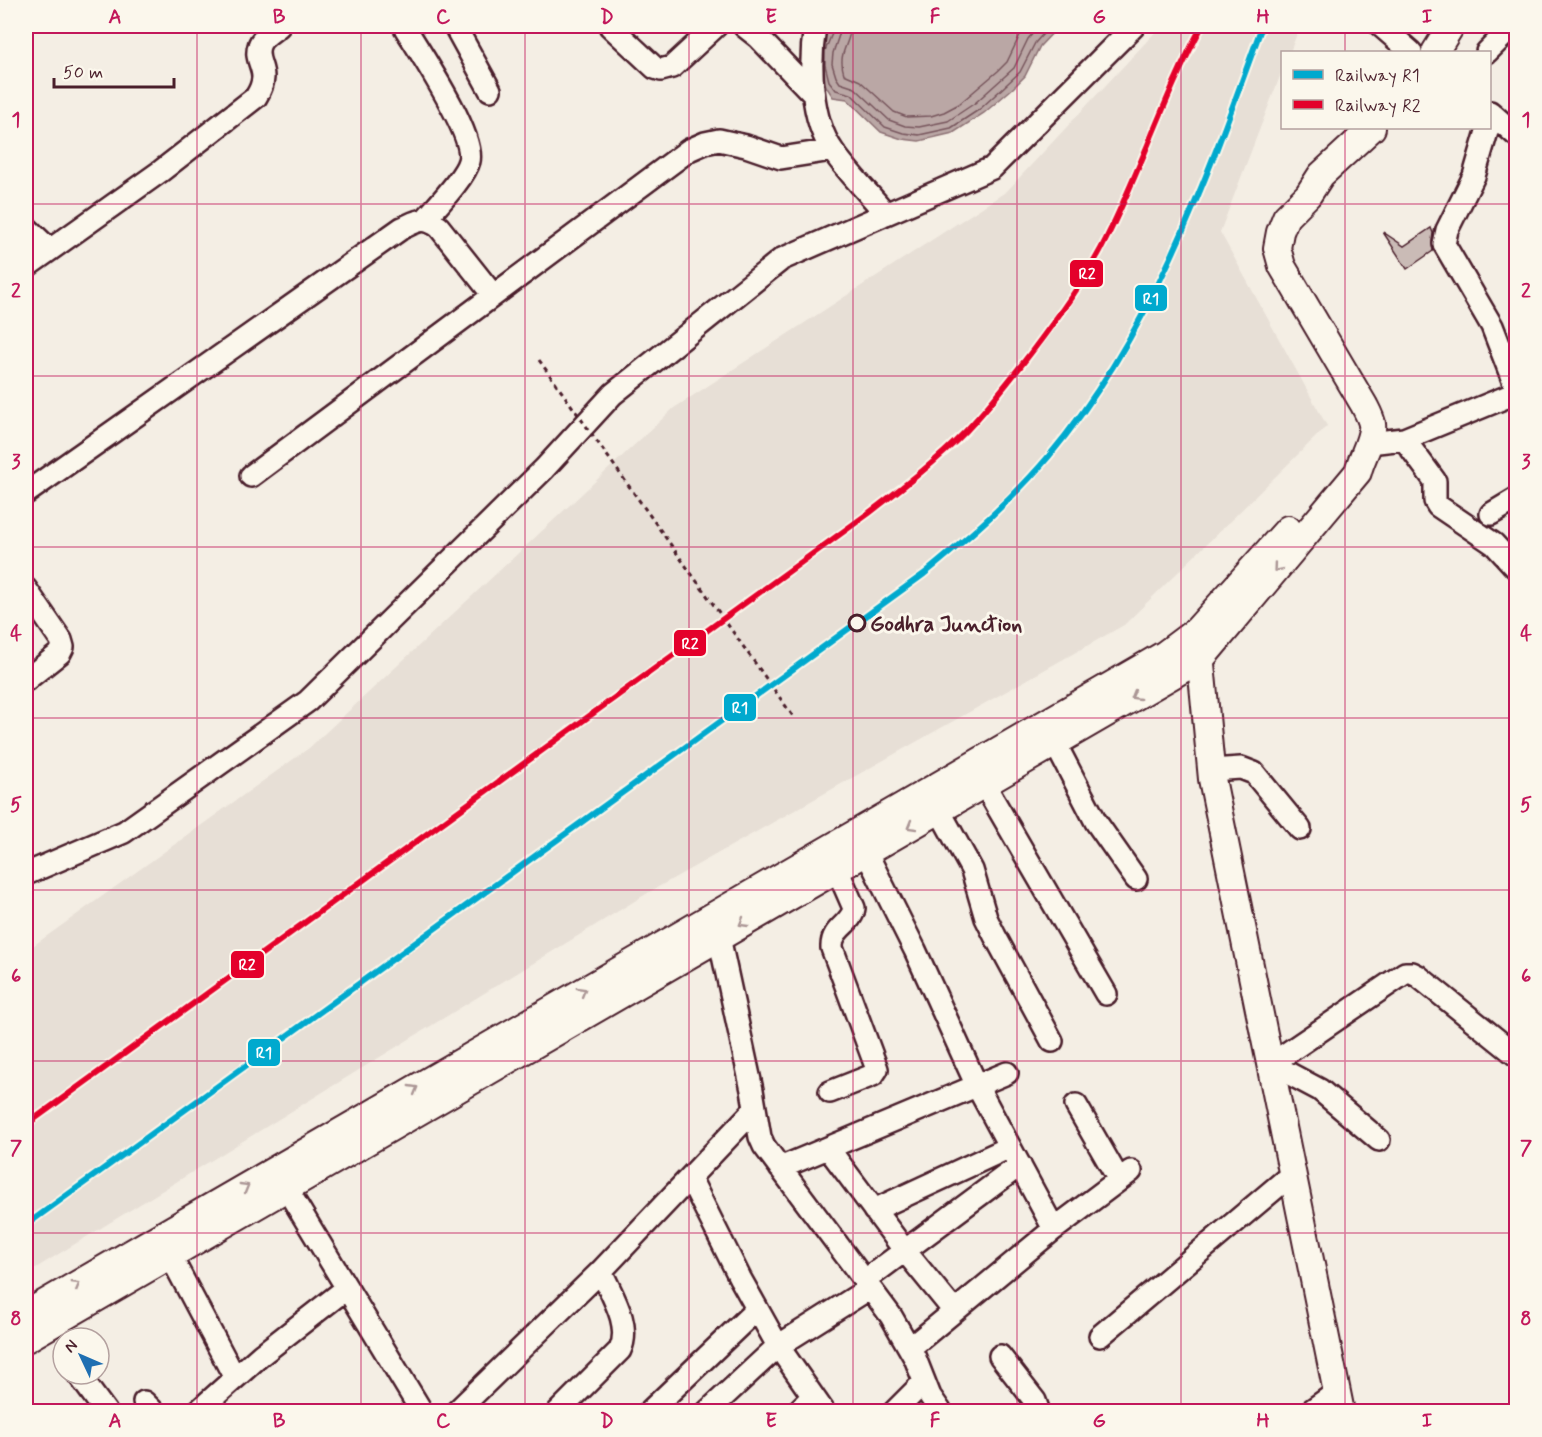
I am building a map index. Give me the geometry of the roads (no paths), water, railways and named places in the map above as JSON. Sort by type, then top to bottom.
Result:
[{"type":"main road","points":[[1436,51],[1451,26]]},
{"type":"main road","points":[[26,1314],[281,1179],[1169,664],[1202,658],[1358,472],[1366,449],[1372,424],[1364,405],[1282,266],[1277,248],[1280,232],[1287,217],[1308,195],[1321,174],[1371,129]]},
{"type":"main road","points":[[1308,195],[1331,186],[1388,129]]},
{"type":"main road","points":[[713,928],[837,869],[1055,743],[1169,664],[1346,465],[1366,449]]},
{"type":"main road","points":[[1197,630],[1202,658],[1211,770],[1339,1402]]},
{"type":"main road","points":[[1169,664],[1207,723]]},
{"type":"main road","points":[[26,1339],[170,1255],[281,1179]]},
{"type":"street","points":[[26,267],[161,171],[256,97],[264,81],[259,44],[279,26]]},
{"type":"street","points":[[404,26],[456,113],[469,145],[470,161],[461,177],[425,220]]},
{"type":"street","points":[[457,26],[457,30],[490,90]]},
{"type":"street","points":[[610,26],[655,68],[661,70],[672,67],[716,26]]},
{"type":"street","points":[[744,26],[758,37],[812,93]]},
{"type":"street","points":[[815,26],[811,48],[812,93],[824,134],[832,150],[886,214]]},
{"type":"street","points":[[26,874],[124,832],[308,701],[544,469],[612,394],[782,259],[993,168],[1134,26]]},
{"type":"street","points":[[1381,26],[1411,51]]},
{"type":"street","points":[[1488,51],[1513,26]]},
{"type":"street","points":[[1491,120],[1516,135]]},
{"type":"street","points":[[1487,129],[1474,176],[1447,230],[1444,244],[1492,326],[1516,388]]},
{"type":"street","points":[[251,476],[689,150],[719,140],[781,158],[832,150]]},
{"type":"street","points":[[26,493],[402,228],[420,220],[429,220],[439,227],[493,295]]},
{"type":"street","points":[[26,227],[50,250]]},
{"type":"street","points":[[1366,449],[1404,439],[1516,393]]},
{"type":"street","points":[[1404,439],[1435,481],[1437,506],[1494,544],[1516,568]]},
{"type":"street","points":[[1491,514],[1516,498]]},
{"type":"street","points":[[26,589],[61,640],[63,647],[60,653],[26,680]]},
{"type":"street","points":[[1055,743],[1096,822],[1136,879]]},
{"type":"street","points":[[1211,770],[1241,768],[1254,773],[1300,829]]},
{"type":"street","points":[[984,784],[1106,994]]},
{"type":"street","points":[[939,810],[972,870],[986,918],[1052,1041]]},
{"type":"street","points":[[866,852],[915,950],[976,1086],[1054,1229]]},
{"type":"street","points":[[830,1092],[873,1075],[877,1069],[832,948],[834,933],[853,913],[854,908],[837,869]]},
{"type":"street","points":[[713,928],[764,1146],[891,1316],[910,1348],[930,1396],[940,1412]]},
{"type":"street","points":[[1379,1140],[1320,1090],[1271,1064],[1405,973],[1418,976],[1516,1055]]},
{"type":"street","points":[[780,1168],[1007,1073]]},
{"type":"street","points":[[910,1348],[1054,1229],[1125,1175],[1076,1105]]},
{"type":"street","points":[[460,1410],[601,1271],[755,1109]]},
{"type":"street","points":[[828,1148],[904,1251],[954,1311]]},
{"type":"street","points":[[874,1210],[1015,1156]]},
{"type":"street","points":[[707,1412],[778,1346],[867,1284],[1015,1156]]},
{"type":"street","points":[[1100,1336],[1292,1174]]},
{"type":"street","points":[[690,1178],[778,1346],[819,1404],[797,1412]]},
{"type":"street","points":[[281,1179],[422,1412]]},
{"type":"street","points":[[170,1255],[235,1378]]},
{"type":"street","points":[[558,1412],[620,1350],[624,1341],[625,1333],[620,1315],[601,1271]]},
{"type":"street","points":[[196,1412],[347,1288]]},
{"type":"street","points":[[649,1412],[758,1309]]},
{"type":"street","points":[[1000,1356],[1035,1401],[1040,1412]]},
{"type":"street","points":[[894,1412],[924,1382]]},
{"type":"street","points":[[87,1386],[106,1412]]},
{"type":"street","points":[[1309,1412],[1339,1402]]},
{"type":"water","points":[[830,26],[1059,26],[1040,46],[1025,76],[984,113],[953,133],[919,141],[902,139],[881,132],[847,99],[833,97],[823,79],[819,62],[822,45]]},
{"type":"railway","points":[[26,1125],[869,513],[955,442],[1022,364],[1068,303],[1093,263],[1115,221],[1175,81],[1202,26]]},
{"type":"rail line","name":"R2","points":[[26,1125],[869,513],[955,442],[1022,364],[1068,303],[1093,263],[1115,221],[1175,81],[1202,26]]},
{"type":"rail line","name":"R1","points":[[26,1225],[924,574],[1005,503],[1049,456],[1086,408],[1119,357],[1148,305],[1221,139],[1262,26]]},
{"type":"place","name":"Godhra Junction","points":[[857,623]]}]
